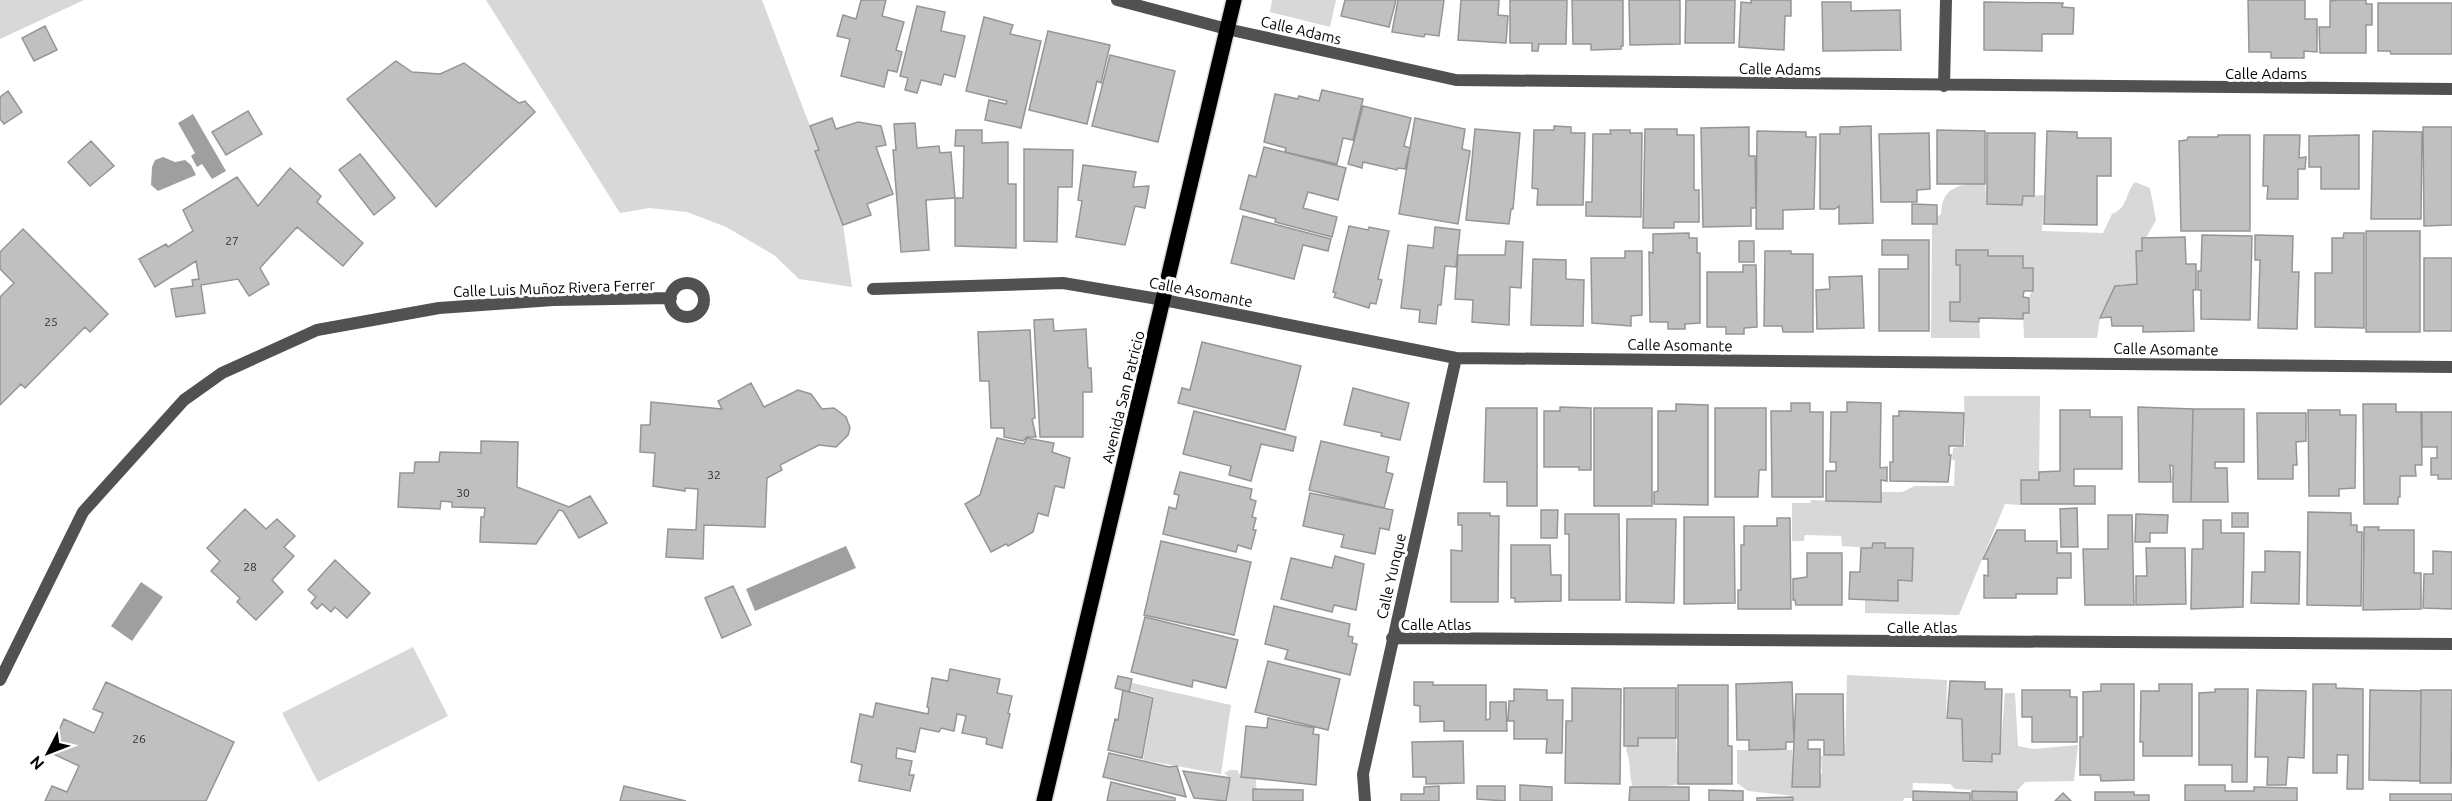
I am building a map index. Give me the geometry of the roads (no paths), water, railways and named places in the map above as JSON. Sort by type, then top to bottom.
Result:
[{"type":"main road","name":"Avenida San Patricio","points":[[1044,801],[1234,0]]},
{"type":"street","name":"Calle Adams","points":[[1117,0],[1227,29],[1455,80],[2452,89]]},
{"type":"street","points":[[1944,86],[1946,0]]},
{"type":"street","name":"Calle Asomante","points":[[873,288],[1063,283],[1164,300],[1456,358],[2452,367]]},
{"type":"street","name":"Calle Luis Muñoz Rivera Ferrer","points":[[0,680],[83,512],[184,400],[222,373],[317,330],[439,308],[552,300],[671,298]]},
{"type":"street","name":"Calle Yunque","points":[[1365,801],[1363,774],[1456,358]]},
{"type":"street","name":"Calle Atlas","points":[[1392,638],[2452,644]]}]
